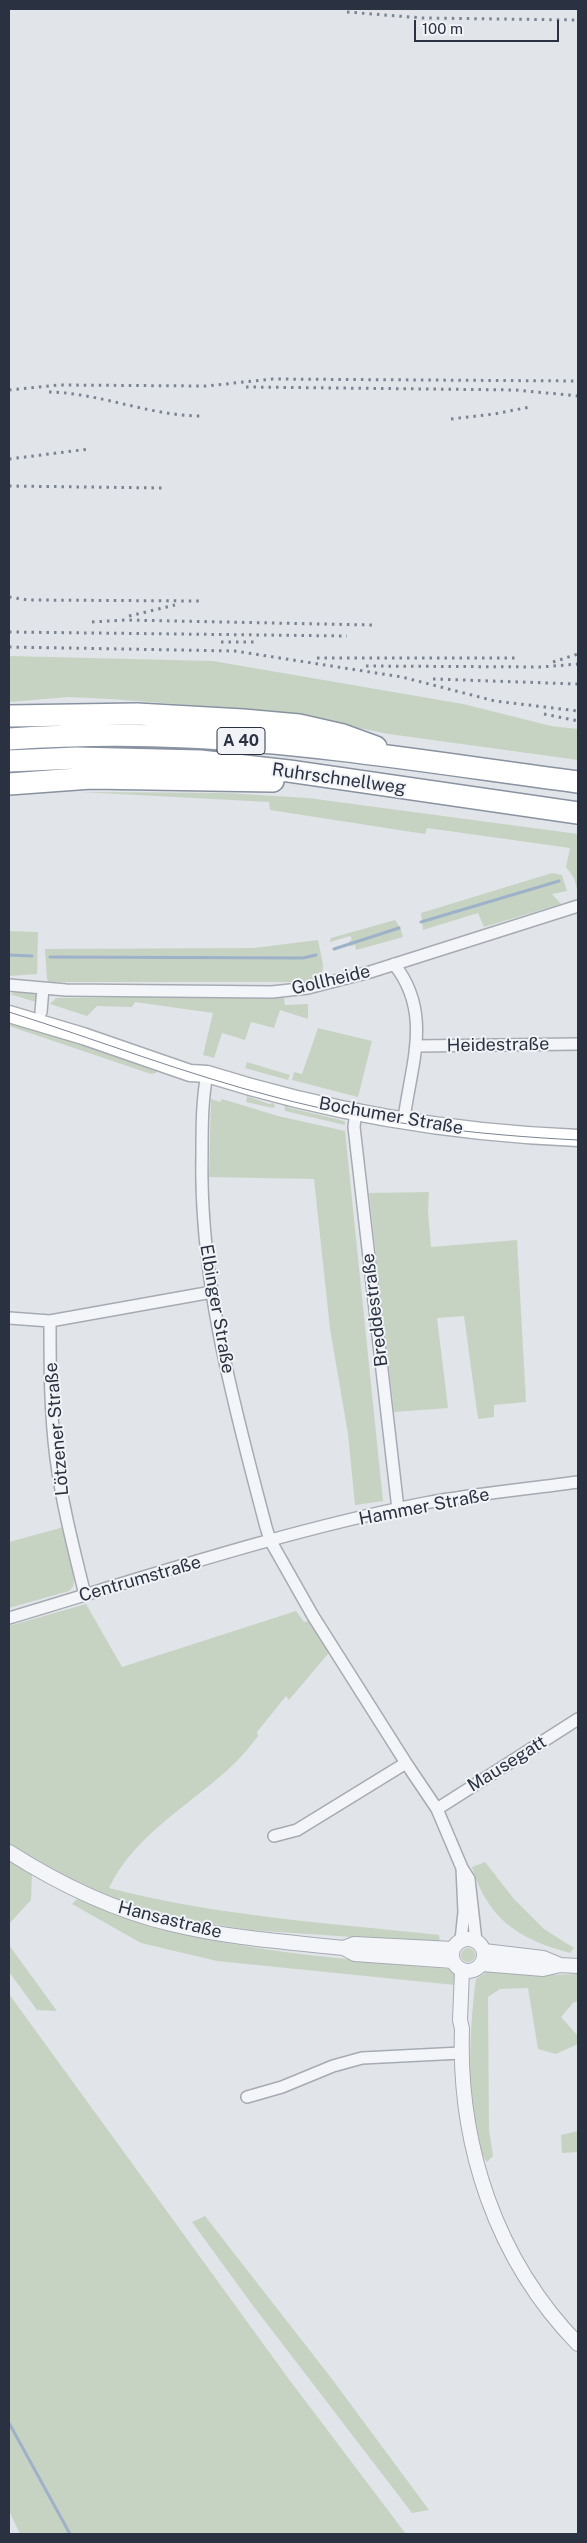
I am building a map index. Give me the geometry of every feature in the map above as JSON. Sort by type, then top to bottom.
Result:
[{"type":"highway","points":[[9,716],[137,714],[299,725],[343,736],[414,760]]},
{"type":"highway","name":"Ruhrschnellweg","points":[[9,739],[112,734],[188,737],[414,760],[578,782]]},
{"type":"highway","name":"Ruhrschnellweg","points":[[9,761],[76,758],[200,760],[578,813]]},
{"type":"highway","points":[[9,784],[91,778],[307,782],[339,780]]},
{"type":"highway","points":[[9,798],[52,782]]},
{"type":"main road","points":[[9,1002],[186,1060],[207,1074]]},
{"type":"main road","points":[[9,1014],[83,1036],[190,1073],[207,1074]]},
{"type":"main road","name":"Bochumer Straße","points":[[207,1074],[285,1096],[404,1120],[472,1129],[578,1138]]},
{"type":"street","name":"Gollheide","points":[[9,985],[43,988],[272,992],[330,984],[578,906]]},
{"type":"street","points":[[394,964],[402,975],[412,1000],[418,1046],[404,1120]]},
{"type":"street","points":[[41,1012],[43,988]]},
{"type":"street","name":"Heidestraße","points":[[418,1046],[578,1044]]},
{"type":"street","name":"Elbinger Straße","points":[[207,1074],[203,1105],[201,1182],[206,1257],[227,1368],[270,1540]]},
{"type":"street","name":"Breddestraße","points":[[356,1111],[354,1127],[398,1509]]},
{"type":"street","points":[[9,1318],[50,1321],[212,1292]]},
{"type":"street","name":"Lötzener Straße","points":[[50,1321],[50,1373],[55,1456],[67,1524],[84,1595]]},
{"type":"street","name":"Hammer Straße","points":[[270,1540],[448,1499],[578,1482]]},
{"type":"street","points":[[270,1540],[313,1616],[436,1809],[462,1868],[469,1879],[468,1956],[460,2020],[466,2118],[471,2148],[485,2196],[501,2234],[530,2283],[562,2328],[578,2344]]},
{"type":"street","name":"Centrumstraße","points":[[9,1618],[270,1540]]},
{"type":"street","name":"Mausegatt","points":[[436,1809],[578,1719]]},
{"type":"street","points":[[274,1836],[297,1830],[406,1763]]},
{"type":"street","name":"Hansastraße","points":[[9,1852],[63,1884],[108,1904],[145,1917],[195,1929],[248,1938],[344,1948],[355,1954],[468,1956],[543,1969],[560,1965],[578,1966]]},
{"type":"street","points":[[247,2097],[282,2087],[333,2066],[362,2058],[461,2053]]},
{"type":"green space","points":[[9,656],[213,661],[463,704],[551,726],[578,729],[578,760],[389,734],[278,712],[68,697],[9,702]]},
{"type":"green space","points":[[81,792],[227,793],[308,798],[578,834],[578,893],[574,878],[566,867],[570,848],[427,828],[425,834],[270,810],[269,802]]},
{"type":"green space","points":[[552,873],[562,875],[567,891],[552,894],[561,904],[484,927],[478,913],[423,930],[421,913]]},
{"type":"green space","points":[[395,920],[400,927],[403,937],[356,950],[355,945],[350,946],[349,942],[352,939],[350,936],[330,942],[331,938]]},
{"type":"green space","points":[[9,931],[38,932],[37,974],[9,976]]},
{"type":"green space","points":[[318,940],[323,964],[322,979],[303,982],[49,982],[47,979],[45,949],[254,948]]},
{"type":"green space","points":[[21,991],[37,993],[36,1002],[9,994]]},
{"type":"green space","points":[[284,997],[285,1005],[308,1004],[308,1019],[280,1010],[274,1028],[251,1022],[245,1040],[222,1033],[214,1058],[203,1055],[213,1013],[135,1002],[132,1007],[97,1006],[87,1016],[50,1004],[56,998]]},
{"type":"green space","points":[[9,1021],[158,1069],[156,1073],[151,1074],[9,1026]]},
{"type":"green space","points":[[318,1028],[372,1041],[358,1097],[292,1080],[294,1072],[302,1074]]},
{"type":"green space","points":[[247,1062],[290,1075],[288,1080],[245,1068]]},
{"type":"green space","points":[[247,1096],[269,1104],[273,1103],[275,1106],[273,1108],[246,1102]]},
{"type":"green space","points":[[211,1099],[220,1102],[222,1099],[278,1116],[345,1131],[383,1501],[355,1505],[348,1434],[330,1329],[314,1179],[209,1177]]},
{"type":"green space","points":[[284,1104],[290,1108],[341,1120],[345,1122],[345,1125],[285,1111]]},
{"type":"green space","points":[[429,1192],[428,1210],[431,1247],[517,1240],[526,1402],[494,1405],[494,1417],[478,1419],[464,1316],[437,1318],[448,1408],[394,1412],[369,1193]]},
{"type":"green space","points":[[64,1527],[75,1576],[73,1587],[69,1591],[9,1608],[9,1542]]},
{"type":"green space","points":[[86,1604],[122,1667],[296,1611],[304,1622],[308,1621],[333,1648],[289,1700],[286,1696],[257,1732],[258,1736],[245,1753],[220,1777],[150,1835],[120,1868],[109,1888],[150,1898],[273,1918],[439,1935],[440,1943],[249,1930],[195,1921],[104,1897],[77,1885],[9,1846],[9,1626]]},
{"type":"green space","points":[[9,1858],[32,1873],[31,1900],[9,1924]]},
{"type":"green space","points":[[485,1862],[514,1899],[544,1929],[574,1948],[570,1953],[521,1934],[497,1914],[487,1901],[472,1867]]},
{"type":"green space","points":[[77,1899],[181,1933],[250,1947],[449,1969],[456,1975],[455,1985],[217,1961],[141,1943],[72,1904]]},
{"type":"green space","points":[[9,1945],[57,2011],[37,2010],[9,1972]]},
{"type":"green space","points":[[465,1948],[471,1948],[475,1955],[471,1962],[465,1962],[461,1958],[461,1952]]},
{"type":"green space","points":[[510,1971],[546,1975],[578,1974],[578,2001],[573,2003],[561,2017],[578,2036],[578,2044],[556,2054],[538,2049],[528,1988],[500,1989],[488,1997],[489,2130],[493,2156],[487,2162],[479,2147],[471,2101],[472,2020],[476,1979],[487,1972]]},
{"type":"green space","points":[[9,1994],[288,2378],[406,2534],[20,2534],[9,2511]]},
{"type":"green space","points":[[578,2131],[578,2152],[562,2153],[561,2135]]},
{"type":"green space","points":[[205,2216],[332,2379],[429,2510],[412,2513],[251,2303],[192,2222]]},
{"type":"waterway","points":[[421,922],[559,881]]},
{"type":"waterway","points":[[334,949],[399,928]]},
{"type":"waterway","points":[[9,955],[32,956]]},
{"type":"waterway","points":[[50,957],[303,958],[316,955]]},
{"type":"waterway","points":[[9,2423],[70,2534]]},
{"type":"tram line","points":[[9,1012],[208,1078],[312,1106],[387,1121],[464,1131],[578,1140]]},
{"type":"railway","points":[[347,12],[423,18],[578,20]]},
{"type":"railway","points":[[9,390],[59,385],[206,386],[273,379],[578,381]]},
{"type":"railway","points":[[246,387],[516,390],[578,396]]},
{"type":"railway","points":[[49,392],[87,396],[182,415],[202,416]]},
{"type":"railway","points":[[451,419],[494,414],[530,407]]},
{"type":"railway","points":[[9,459],[89,449]]},
{"type":"railway","points":[[9,486],[163,488]]},
{"type":"railway","points":[[9,597],[28,600],[200,601]]},
{"type":"railway","points":[[129,616],[175,605]]},
{"type":"railway","points":[[92,622],[125,620],[372,625]]},
{"type":"railway","points":[[9,632],[347,636]]},
{"type":"railway","points":[[221,642],[258,642]]},
{"type":"railway","points":[[9,647],[235,651],[402,677],[495,701],[578,711]]},
{"type":"railway","points":[[553,662],[578,654]]},
{"type":"railway","points":[[317,658],[517,658]]},
{"type":"railway","points":[[366,666],[541,667],[578,664]]},
{"type":"railway","points":[[433,679],[578,684]]},
{"type":"railway","points":[[544,714],[578,721]]}]
